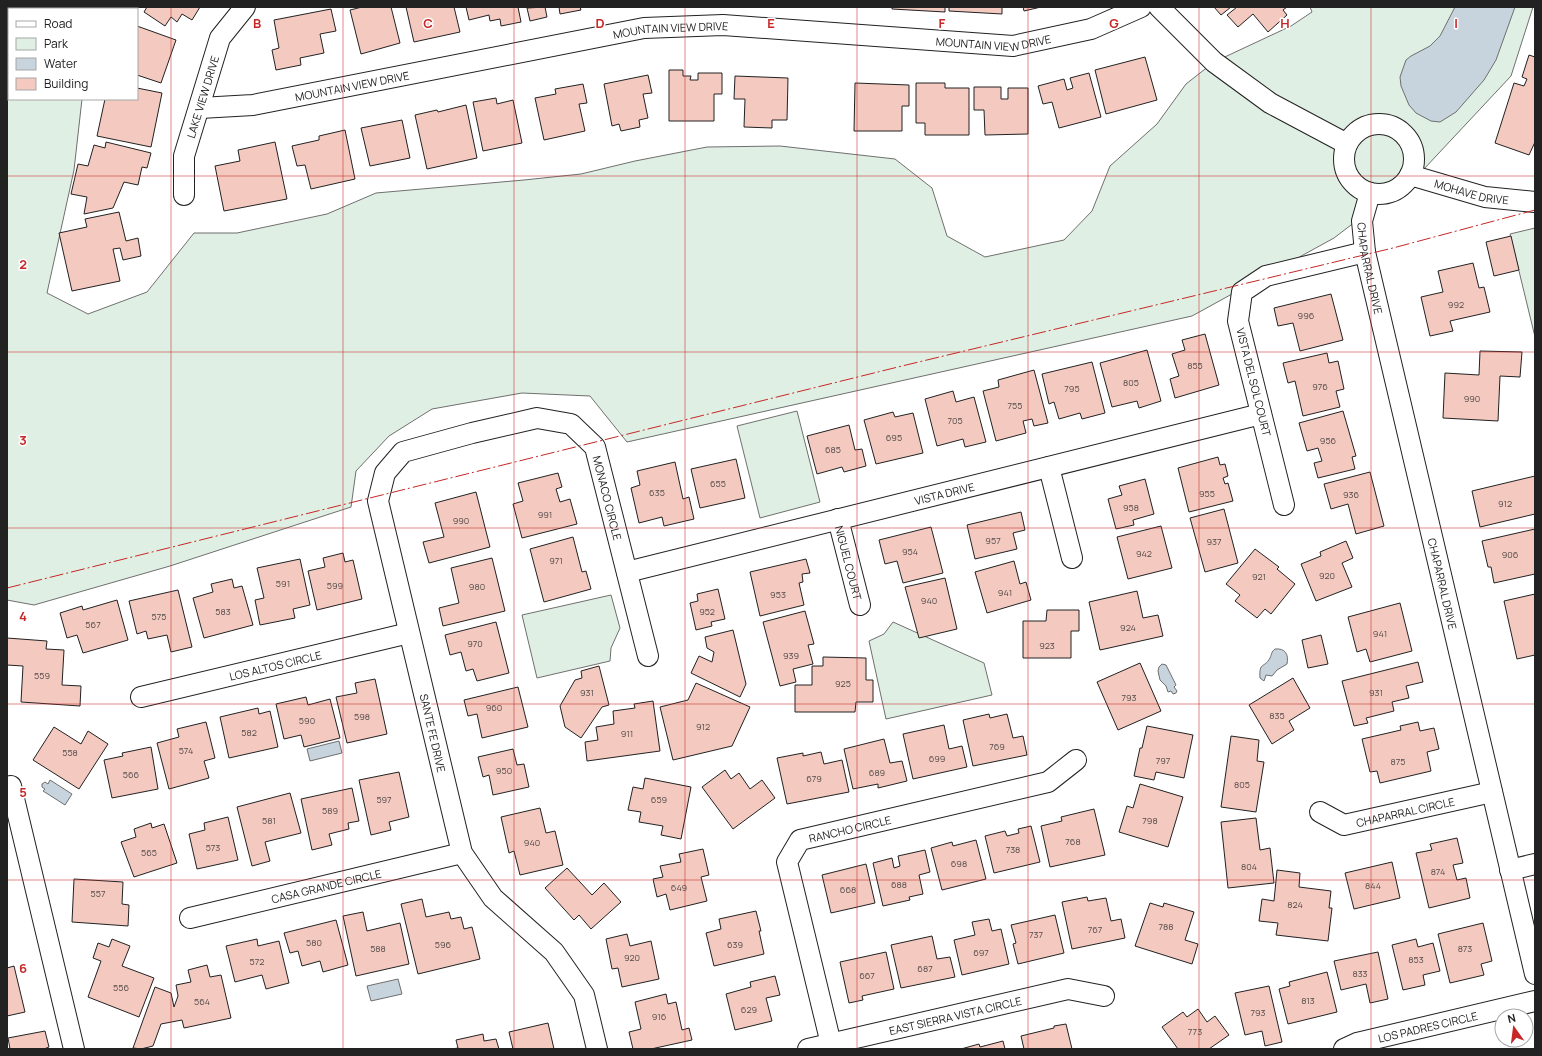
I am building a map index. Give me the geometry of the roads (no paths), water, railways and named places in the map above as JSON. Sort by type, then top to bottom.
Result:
[{"type":"street","name":"LAKE VIEW DRIVE","points":[[184,195],[184,156],[200,108],[220,38],[245,7]]},
{"type":"street","name":"MOUNTAIN VIEW DRIVE","points":[[200,108],[253,105],[644,28],[723,25],[1014,46],[1091,29],[1141,7]]},
{"type":"street","points":[[1159,7],[1214,62],[1270,103],[1347,144]]},
{"type":"street","points":[[1376,124],[1388,125],[1400,131],[1408,140],[1413,151],[1414,164],[1410,175],[1397,189],[1388,193],[1370,193],[1359,188],[1350,180],[1345,168],[1344,156],[1347,144],[1354,134],[1364,127],[1376,124]]},
{"type":"street","name":"MOHAVE DRIVE","points":[[1410,175],[1486,197],[1535,202]]},
{"type":"street","name":"CHAPARRAL DRIVE","points":[[1370,193],[1362,221],[1365,252],[1535,974]]},
{"type":"street","name":"VISTA DEL SOL COURT","points":[[1284,505],[1238,321],[1242,292],[1266,276],[1365,252]]},
{"type":"street","name":"VISTA DRIVE","points":[[627,572],[1261,414]]},
{"type":"street","name":"MONACO CIRCLE","points":[[472,434],[537,418],[571,424],[595,446],[648,656]]},
{"type":"street","name":"SANTE FE DRIVE","points":[[472,434],[403,452],[385,473],[378,501],[462,853],[493,898],[554,952],[584,995],[597,1049]]},
{"type":"street","points":[[1049,467],[1072,558]]},
{"type":"street","name":"NIGUEL COURT","points":[[838,519],[860,605]]},
{"type":"street","name":"LOS ALTOS CIRCLE","points":[[141,697],[409,633]]},
{"type":"street","name":"RANCHO CIRCLE","points":[[831,1044],[787,862],[800,840],[1048,782],[1076,760]]},
{"type":"street","points":[[7,787],[11,786],[74,1049]]},
{"type":"street","name":"CHAPARRAL CIRCLE","points":[[1320,812],[1344,825],[1492,792]]},
{"type":"street","name":"CASA GRANDE CIRCLE","points":[[190,918],[462,853]]},
{"type":"street","points":[[1510,870],[1535,864]]},
{"type":"street","name":"EAST SIERRA VISTA CIRCLE","points":[[808,1049],[1068,989],[1104,996]]},
{"type":"street","name":"LOS PADRES CIRCLE","points":[[1344,1049],[1357,1043],[1535,1001]]},
{"type":"water","points":[[1455,7],[1515,7],[1496,60],[1484,80],[1456,112],[1440,122],[1431,121],[1416,113],[1409,105],[1401,86],[1400,77],[1406,60],[1430,46],[1440,36]]},
{"type":"water","points":[[1275,649],[1286,652],[1287,664],[1277,670],[1272,676],[1266,675],[1264,681],[1260,678],[1260,669],[1268,661]]},
{"type":"water","points":[[1162,664],[1166,665],[1176,685],[1174,687],[1177,691],[1176,693],[1173,694],[1171,691],[1168,692],[1166,686],[1160,680],[1158,671]]},
{"type":"water","points":[[339,741],[342,753],[310,761],[307,749]]},
{"type":"water","points":[[50,780],[72,794],[65,805],[43,791],[45,789],[42,787],[42,784],[45,782],[48,784]]},
{"type":"water","points":[[398,979],[402,994],[371,1001],[367,986]]}]
